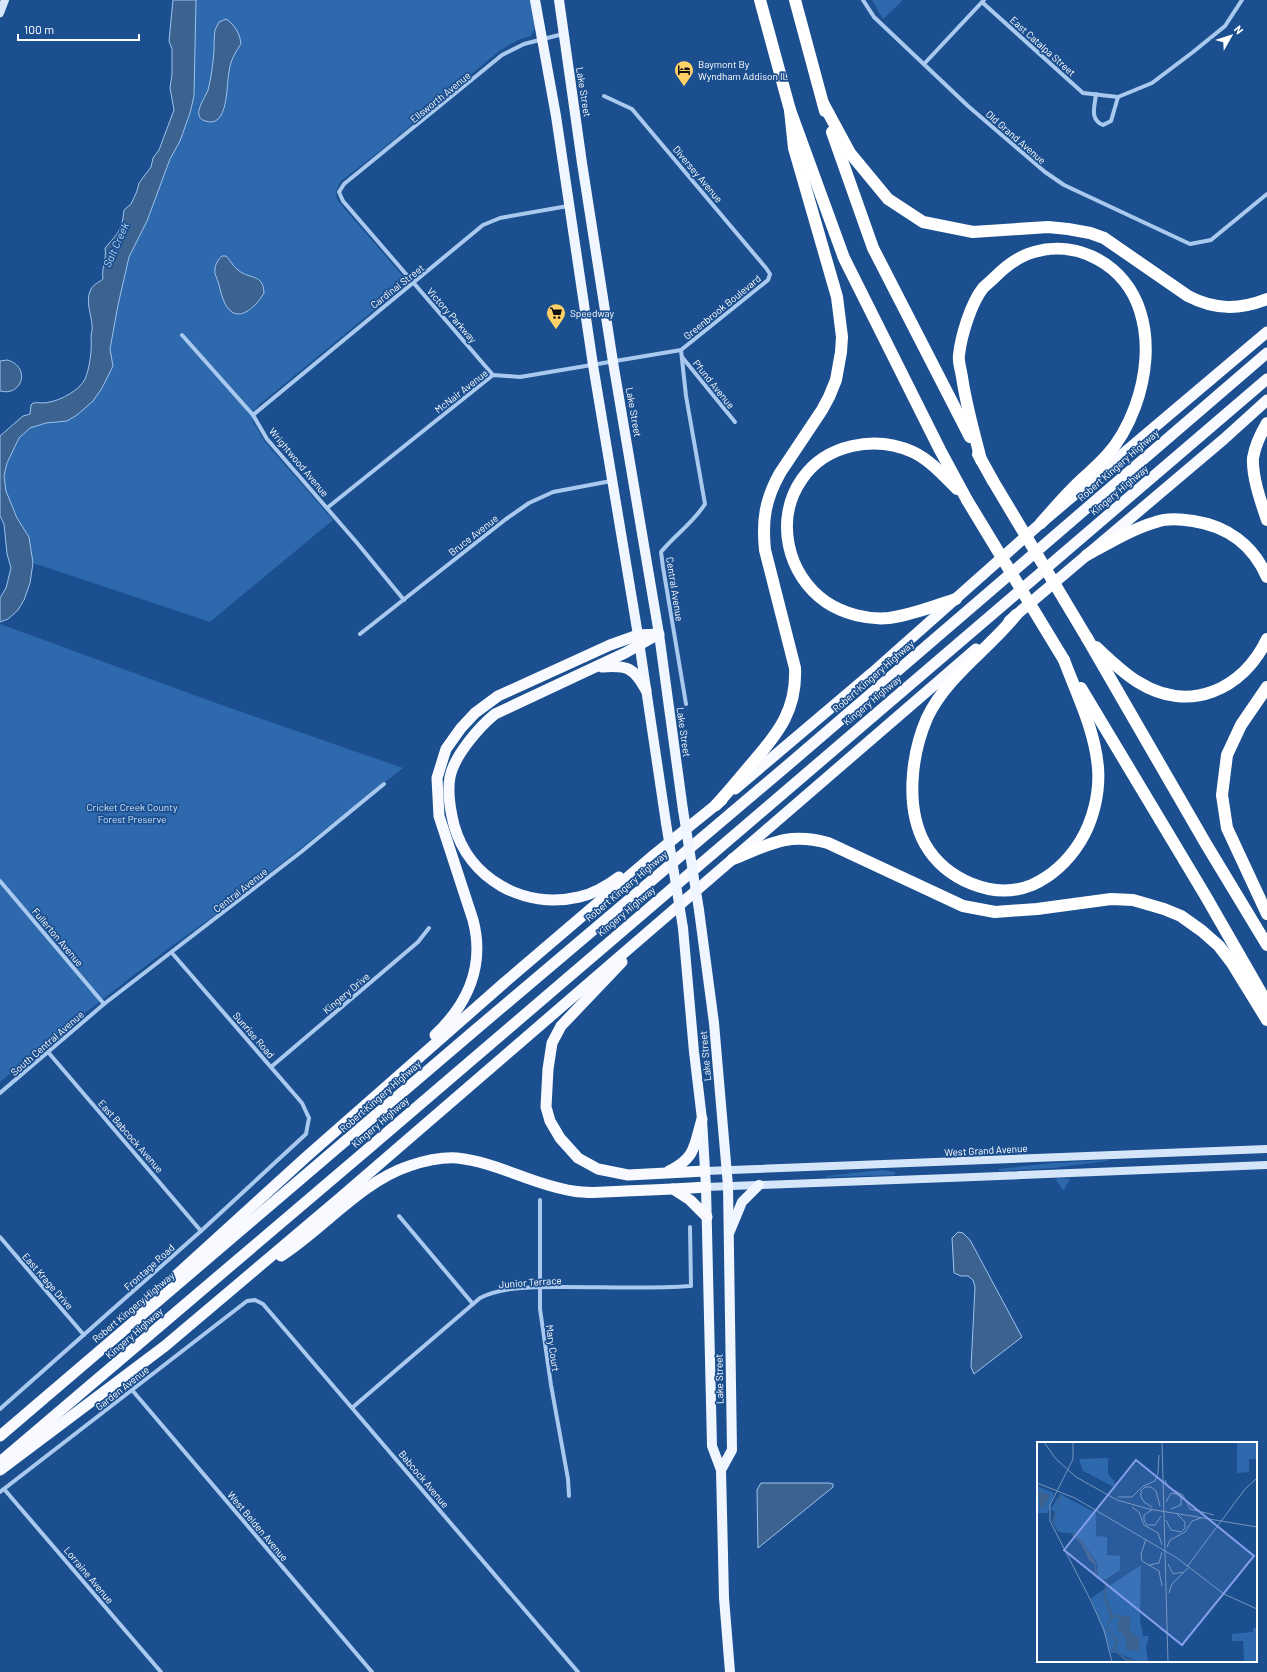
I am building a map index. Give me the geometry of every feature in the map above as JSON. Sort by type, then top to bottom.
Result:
[{"type":"highway","points":[[760,0],[790,110],[844,258],[940,450],[967,500],[1202,888],[1267,1003]]},
{"type":"highway","points":[[795,0],[823,103],[873,248],[981,460],[1087,638],[1206,844],[1267,945]]},
{"type":"highway","points":[[823,103],[850,153],[888,199],[923,222],[973,232],[1048,227],[1090,233],[1104,238],[1188,296],[1203,303],[1232,307],[1246,306],[1267,299]]},
{"type":"highway","points":[[716,805],[769,743],[779,730],[790,709],[795,681],[794,668],[765,550],[765,509],[773,486],[780,473],[829,397],[836,380],[841,352],[841,318],[838,297],[794,148],[790,110]]},
{"type":"highway","points":[[981,460],[965,399],[959,356],[966,321],[981,292],[1007,265],[1033,252],[1055,248],[1070,249],[1098,258],[1112,268],[1123,280],[1134,296],[1140,310],[1144,326],[1146,345],[1144,371],[1135,406],[1119,438],[1107,455],[1070,491],[1041,523]]},
{"type":"highway","points":[[34,1406],[179,1271],[305,1158],[655,854],[716,805],[956,599],[1041,523],[1267,332]]},
{"type":"highway","name":"Robert Kingery Highway","points":[[0,1436],[802,754],[1267,353]]},
{"type":"highway","name":"Kingery Highway","points":[[0,1462],[84,1392],[260,1239],[369,1148],[1267,379]]},
{"type":"highway","points":[[0,1470],[165,1346],[245,1279],[1267,400]]},
{"type":"highway","points":[[1267,423],[1261,434],[1254,458],[1256,482],[1267,520]]},
{"type":"highway","points":[[956,599],[909,614],[889,618],[872,618],[842,611],[818,596],[808,587],[799,575],[793,563],[789,548],[787,535],[788,518],[790,503],[795,491],[802,479],[812,467],[838,451],[856,445],[869,443],[886,443],[914,453],[938,470],[967,500]]},
{"type":"highway","points":[[1087,555],[1126,535],[1157,522],[1186,520],[1212,525],[1236,536],[1254,555],[1267,577]]},
{"type":"highway","points":[[1016,615],[1003,631],[955,678],[942,695],[922,731],[915,760],[912,780],[915,814],[921,836],[930,852],[940,864],[962,880],[974,885],[998,889],[1013,889],[1031,885],[1049,876],[1066,861],[1074,851],[1087,829],[1096,801],[1098,770],[1096,754],[1082,707],[1064,660]]},
{"type":"highway","points":[[305,1158],[444,1026],[462,1002],[475,972],[478,949],[477,935],[439,816],[437,778],[446,749],[470,718],[498,696],[610,645],[639,640],[659,634]]},
{"type":"highway","points":[[1087,638],[1138,682],[1159,692],[1183,696],[1196,696],[1212,692],[1239,677],[1258,656],[1267,639]]},
{"type":"highway","points":[[639,640],[595,667],[495,714],[481,727],[464,748],[450,776],[449,806],[457,835],[474,864],[489,879],[519,895],[545,901],[567,900],[592,893],[655,854]]},
{"type":"highway","points":[[595,667],[614,666],[628,668],[634,672],[646,690]]},
{"type":"highway","points":[[1267,687],[1241,725],[1227,755],[1222,795],[1227,828],[1267,914]]},
{"type":"highway","points":[[732,859],[784,839],[812,839],[828,844],[964,906],[995,912],[1037,909],[1111,899],[1133,900],[1158,907],[1181,916],[1202,931],[1218,946],[1232,963],[1267,1020]]},
{"type":"highway","points":[[660,921],[561,1026],[552,1044],[548,1069],[546,1107],[550,1121],[560,1138],[578,1158],[598,1169],[628,1175],[705,1171]]},
{"type":"highway","points":[[667,1172],[686,1161],[693,1151],[702,1119]]},
{"type":"highway","points":[[245,1279],[300,1244],[364,1190],[380,1179],[409,1166],[433,1160],[456,1158],[481,1163],[554,1188],[586,1193],[706,1187]]},
{"type":"highway","points":[[673,1189],[690,1200],[707,1217]]},
{"type":"main road","points":[[0,13],[5,0]]},
{"type":"main road","name":"Lake Street","points":[[535,0],[543,39],[593,365],[639,640],[683,928],[694,1052],[702,1119],[707,1217],[712,1446],[721,1470],[724,1598],[730,1672]]},
{"type":"main road","name":"Lake Street","points":[[558,0],[613,362],[659,634],[714,1023],[728,1186],[732,1450],[721,1470]]},
{"type":"main road","name":"West Grand Avenue","points":[[705,1171],[1267,1149]]},
{"type":"main road","points":[[706,1187],[1267,1165]]},
{"type":"main road","points":[[728,1237],[742,1202],[759,1185]]},
{"type":"street","name":"Old Grand Avenue","points":[[863,0],[874,17],[968,106],[1045,172],[1058,181],[1190,244],[1212,240],[1267,194]]},
{"type":"street","points":[[1096,94],[1094,118],[1097,122],[1103,125],[1111,121],[1118,97],[1152,83],[1193,52],[1225,26],[1242,0]]},
{"type":"street","points":[[924,64],[983,1]]},
{"type":"street","name":"East Catalpa Street","points":[[983,1],[1084,93],[1118,97]]},
{"type":"street","name":"Ellsworth Avenue","points":[[339,192],[344,184],[502,55],[524,44],[563,34]]},
{"type":"street","name":"Diversey Avenue","points":[[604,96],[632,109],[770,274]]},
{"type":"street","name":"Victory Parkway","points":[[339,192],[343,201],[493,375]]},
{"type":"street","name":"Cardinal Street","points":[[253,415],[483,225],[500,218],[569,206]]},
{"type":"street","name":"Greenbrook Boulevard","points":[[681,350],[758,290],[768,280],[770,274]]},
{"type":"street","name":"Wrightwood Avenue","points":[[182,335],[253,415],[267,439],[404,600]]},
{"type":"street","name":"McNair Avenue","points":[[327,508],[493,375],[520,377],[681,350]]},
{"type":"street","name":"Central Avenue","points":[[681,350],[686,396],[705,504],[697,517],[670,541],[661,552],[662,567],[686,704]]},
{"type":"street","name":"Pfund Avenue","points":[[681,357],[735,422]]},
{"type":"street","name":"Bruce Avenue","points":[[360,634],[506,519],[529,503],[553,492],[613,481]]},
{"type":"street","name":"Central Avenue","points":[[104,1004],[301,852],[384,784]]},
{"type":"street","name":"Fullerton Avenue","points":[[0,881],[104,1004]]},
{"type":"street","name":"Kingery Drive","points":[[272,1067],[418,942],[429,928]]},
{"type":"street","name":"Sunrise Road","points":[[172,953],[302,1103],[309,1118],[306,1134]]},
{"type":"street","name":"South Central Avenue","points":[[0,1093],[104,1004]]},
{"type":"street","name":"East Babcock Avenue","points":[[48,1052],[201,1231]]},
{"type":"street","name":"Frontage Road","points":[[0,1409],[201,1231],[306,1134]]},
{"type":"street","name":"Mary Court","points":[[540,1200],[540,1309],[551,1385],[568,1479],[569,1496]]},
{"type":"street","points":[[399,1216],[473,1304]]},
{"type":"street","name":"Junior Terrace","points":[[353,1407],[473,1304],[489,1293],[541,1287],[691,1286],[690,1227]]},
{"type":"street","name":"East Krage Drive","points":[[0,1237],[84,1335]]},
{"type":"street","name":"Garden Avenue","points":[[0,1492],[247,1301],[255,1300]]},
{"type":"street","name":"Babcock Avenue","points":[[255,1300],[263,1304],[353,1407],[578,1672]]},
{"type":"street","name":"West Belden Avenue","points":[[132,1390],[372,1672]]},
{"type":"street","name":"Lorraine Avenue","points":[[4,1489],[161,1672]]},
{"type":"green space","points":[[196,0],[533,0],[536,26],[531,36],[518,40],[499,51],[380,151],[341,181],[337,188],[336,193],[338,201],[408,282],[259,405],[253,412],[253,422],[265,442],[333,520],[210,622],[33,563],[32,551],[6,491],[4,476],[7,463],[19,438],[30,428],[46,423],[67,421],[102,387],[113,366],[110,349],[129,257],[147,221],[170,159],[180,141],[190,113],[194,96]]},
{"type":"green space","points":[[872,0],[903,0],[883,19]]},
{"type":"green space","name":"Cricket Creek County Forest Preserve","points":[[0,624],[216,703],[403,768],[218,913],[166,950],[85,1013],[0,1082]]},
{"type":"green space","points":[[1107,1160],[1053,1168],[999,1171],[999,1169],[1053,1163]]},
{"type":"green space","points":[[882,1170],[895,1172],[895,1175],[826,1177],[826,1176]]},
{"type":"green space","points":[[1058,1178],[1070,1179],[1064,1190],[1056,1180]]},
{"type":"water","name":"Salt Creek","points":[[173,0],[196,0],[194,96],[190,113],[180,141],[170,159],[147,221],[129,257],[110,349],[113,366],[102,388],[93,401],[77,415],[67,421],[46,423],[30,428],[19,438],[7,463],[4,476],[6,491],[17,518],[29,537],[33,563],[30,583],[24,600],[18,610],[8,619],[0,622],[0,598],[6,588],[11,568],[7,554],[4,524],[0,516],[0,436],[23,416],[30,414],[31,405],[33,403],[48,403],[65,397],[75,391],[85,379],[90,358],[92,328],[88,302],[89,293],[93,286],[103,279],[105,248],[119,231],[124,210],[131,204],[139,183],[151,167],[153,158],[159,150],[174,110],[170,88],[172,74],[172,49],[169,41]]},
{"type":"water","points":[[226,19],[236,30],[240,37],[241,44],[230,65],[225,105],[222,113],[218,119],[213,122],[205,121],[201,119],[199,112],[210,81],[214,56],[215,30],[219,22]]},
{"type":"water","points":[[222,256],[226,256],[236,268],[243,273],[261,282],[263,287],[264,293],[262,297],[251,309],[241,314],[237,314],[229,310],[223,300],[215,272],[216,264]]},
{"type":"water","points":[[7,360],[15,363],[21,374],[19,385],[14,390],[8,392],[0,391],[0,361]]},
{"type":"water","points":[[958,1232],[963,1233],[970,1240],[1022,1337],[974,1374],[971,1367],[975,1287],[973,1280],[968,1276],[961,1276],[954,1273],[952,1238]]},
{"type":"water","points":[[761,1483],[829,1483],[833,1484],[833,1487],[758,1548],[757,1490]]},
{"type":"place","name":"Baymont By Wyndham Addison IL","points":[[684,87]]},
{"type":"place","name":"Speedway","points":[[556,330]]}]
